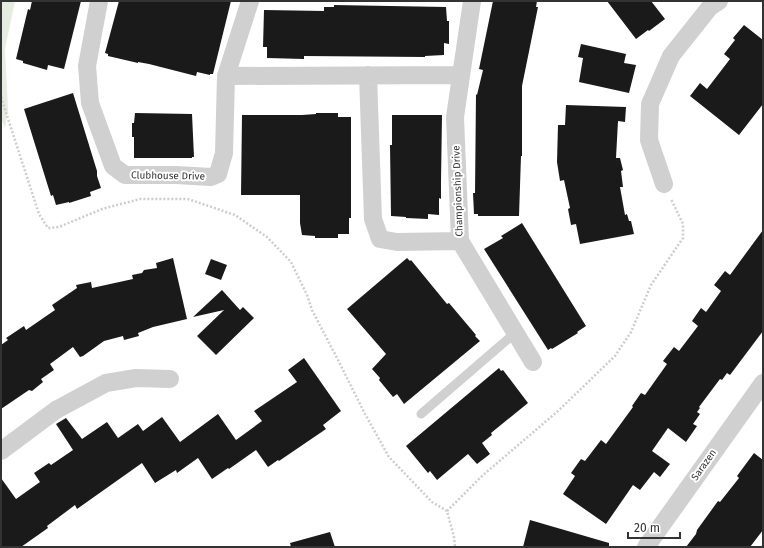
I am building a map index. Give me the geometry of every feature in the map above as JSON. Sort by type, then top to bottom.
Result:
[{"type":"street","name":"Clubhouse Drive","points":[[100,1],[87,66],[90,103],[112,166],[125,175],[211,176],[218,174],[224,153],[226,76],[250,1]]},
{"type":"street","name":"Championship Drive","points":[[472,1],[455,117],[460,241],[533,362]]},
{"type":"street","points":[[664,184],[649,140],[650,104],[671,56],[710,6],[719,1]]},
{"type":"street","points":[[368,75],[373,219],[380,239],[397,242],[460,241]]},
{"type":"street","points":[[226,76],[461,75]]},
{"type":"street","points":[[1,451],[56,410],[106,383],[136,378],[170,379]]},
{"type":"street","name":"Sarazen","points":[[646,547],[763,383]]},
{"type":"lane","points":[[421,414],[515,333]]},
{"type":"path","points":[[1,97],[39,214],[48,228],[59,227],[102,210],[140,199],[188,199],[235,216],[267,237],[290,262],[307,295],[312,310],[364,414],[389,457],[432,502],[447,510],[456,547]]},
{"type":"path","points":[[447,510],[482,476],[558,411],[614,356],[631,332],[651,285],[683,238],[683,224],[664,184]]},
{"type":"shaded area","points":[[1,1],[15,1],[5,49],[8,110],[5,128],[1,119]]},
{"type":"building","points":[[32,1],[81,1],[64,69],[48,65],[47,70],[23,63],[23,61],[16,59],[28,9],[30,10]]},
{"type":"building","points":[[119,1],[231,1],[213,74],[210,75],[197,72],[196,76],[149,64],[108,56],[108,54],[105,53]]},
{"type":"building","points":[[493,1],[537,1],[536,7],[538,7],[522,86],[522,156],[519,216],[478,216],[478,214],[474,214],[473,193],[475,193],[476,94],[477,95],[483,70],[479,69]]},
{"type":"building","points":[[607,1],[651,1],[665,19],[636,39]]},
{"type":"building","points":[[334,5],[446,7],[447,21],[449,21],[449,44],[444,43],[444,55],[425,57],[304,56],[304,59],[267,58],[267,47],[263,47],[264,10],[324,11],[324,7],[334,7]]},
{"type":"building","points":[[744,25],[763,40],[763,104],[739,135],[690,96],[700,83],[707,89],[730,59],[724,54],[735,40],[733,38]]},
{"type":"building","points":[[581,44],[626,54],[624,63],[636,65],[629,93],[579,82],[583,58],[578,57]]},
{"type":"building","points":[[73,93],[101,188],[90,192],[91,196],[69,203],[56,205],[53,195],[51,196],[24,109]]},
{"type":"building","points":[[566,105],[626,107],[625,122],[618,121],[616,158],[620,158],[623,170],[621,171],[623,187],[620,187],[625,215],[627,214],[629,221],[631,221],[634,234],[580,244],[576,224],[571,225],[568,209],[570,208],[564,180],[560,181],[557,162],[558,125],[565,125]]},
{"type":"building","points":[[135,113],[192,114],[194,157],[134,158],[132,123],[134,123]]},
{"type":"building","points":[[316,113],[338,113],[338,117],[351,117],[351,218],[349,218],[349,234],[338,234],[338,238],[315,238],[315,236],[302,235],[300,223],[300,195],[241,195],[242,115],[302,115]]},
{"type":"building","points":[[392,115],[442,115],[441,199],[439,198],[439,215],[428,214],[428,219],[391,216],[390,145],[392,145]]},
{"type":"building","points":[[522,223],[586,326],[577,332],[578,333],[548,350],[484,249],[503,238],[501,236]]},
{"type":"building","points":[[763,230],[763,331],[730,375],[727,373],[722,380],[720,379],[699,407],[700,408],[697,412],[700,414],[693,424],[697,426],[686,442],[668,428],[652,451],[670,464],[660,477],[654,472],[640,490],[633,485],[606,524],[563,494],[575,476],[571,473],[581,459],[585,461],[601,440],[606,444],[633,407],[632,406],[641,393],[645,395],[667,364],[663,361],[674,347],[679,351],[698,326],[692,321],[701,308],[706,312],[721,291],[714,285],[725,271],[730,275]]},
{"type":"building","points":[[173,258],[187,319],[153,327],[138,333],[139,336],[124,340],[123,336],[104,341],[80,357],[73,347],[50,364],[54,370],[41,379],[43,382],[32,391],[29,390],[1,409],[1,345],[8,340],[6,338],[24,326],[26,330],[55,310],[52,305],[77,288],[76,285],[91,282],[92,288],[133,279],[132,275],[142,273],[144,270],[157,268],[156,263]]},
{"type":"building","points":[[407,258],[410,261],[411,260],[447,304],[449,303],[480,341],[404,404],[397,394],[393,397],[372,369],[386,354],[347,309]]},
{"type":"building","points":[[211,259],[227,265],[221,280],[205,274]]},
{"type":"building","points":[[222,290],[240,310],[243,307],[254,318],[216,355],[197,336],[224,310],[193,317]]},
{"type":"building","points":[[304,358],[341,411],[323,425],[326,429],[279,461],[278,460],[268,467],[256,450],[212,479],[198,458],[177,473],[176,470],[155,483],[142,463],[77,509],[75,505],[47,526],[48,528],[21,547],[1,547],[1,478],[16,499],[40,482],[34,473],[49,463],[51,465],[73,450],[56,424],[66,418],[82,439],[107,422],[118,438],[138,424],[143,431],[162,417],[180,442],[218,414],[236,440],[262,421],[254,411],[297,382],[288,370]]},
{"type":"building","points":[[499,368],[501,371],[503,370],[528,403],[491,433],[492,435],[482,443],[490,454],[477,464],[468,454],[437,480],[430,471],[428,473],[406,446]]},
{"type":"building","points":[[754,453],[763,460],[763,530],[750,547],[686,547],[718,501],[720,502],[739,478],[737,476]]},
{"type":"building","points":[[530,520],[609,543],[609,547],[523,547]]},
{"type":"building","points":[[330,532],[335,547],[291,547],[290,543]]}]
